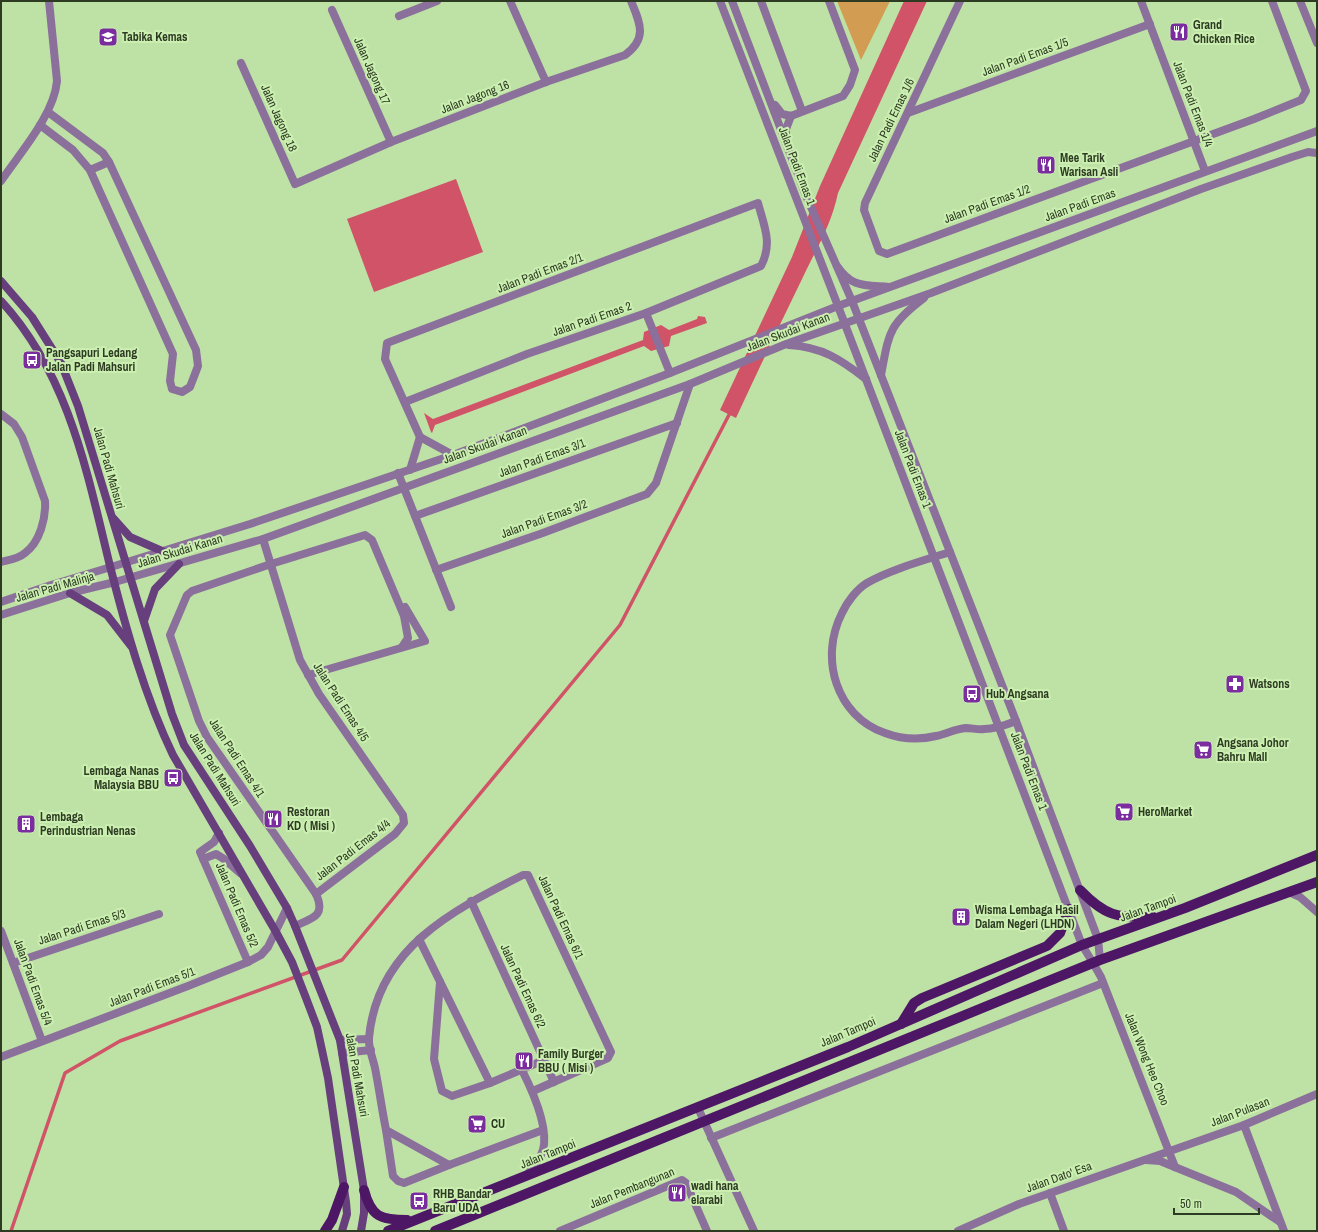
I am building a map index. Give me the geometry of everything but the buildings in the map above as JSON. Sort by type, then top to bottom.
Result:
[{"type":"main road","name":"Jalan Padi Mahsuri","points":[[1,281],[32,317],[61,363],[78,406],[172,714],[184,745],[250,846],[287,908],[323,994],[340,1040],[364,1190],[364,1213],[361,1231]]},
{"type":"main road","name":"Jalan Padi Mahsuri","points":[[1,301],[23,327],[41,354],[67,408],[99,514],[111,567],[135,651],[162,732],[173,755],[292,962],[317,1027],[328,1078],[344,1188],[347,1214],[342,1231]]},
{"type":"main road","points":[[110,514],[122,531],[138,542],[162,551]]},
{"type":"main road","points":[[144,622],[155,589],[179,564]]},
{"type":"main road","points":[[70,593],[107,615],[114,622],[135,651]]},
{"type":"main road","name":"Jalan Tampoi","points":[[388,1231],[411,1220],[525,1178],[698,1108],[901,1024],[1082,945],[1161,917],[1317,855]]},
{"type":"main road","points":[[435,1231],[704,1123],[1096,962],[1317,882]]},
{"type":"main road","points":[[1080,890],[1095,906],[1108,912],[1128,917],[1161,917]]},
{"type":"main road","points":[[901,1024],[914,1003],[922,998],[1047,946],[1060,933],[1068,909]]},
{"type":"main road","points":[[325,1231],[332,1220],[344,1188]]},
{"type":"main road","points":[[364,1190],[368,1204],[383,1219],[411,1220]]},
{"type":"street","points":[[1,181],[40,125],[48,112],[56,92],[57,81],[49,1]]},
{"type":"street","points":[[399,16],[437,1]]},
{"type":"street","points":[[510,1],[546,82]]},
{"type":"street","name":"Jalan Jagong 16","points":[[295,184],[391,142],[546,82],[626,55],[632,50],[640,36],[641,29],[632,1]]},
{"type":"street","name":"Jalan Padi Emas 1","points":[[720,1],[1000,727],[1082,945],[1096,962]]},
{"type":"street","name":"Jalan Padi Emas 1","points":[[732,1],[807,198],[852,301],[1016,721],[1098,940],[1096,962]]},
{"type":"street","points":[[761,1],[802,111]]},
{"type":"street","points":[[770,98],[782,114],[791,116],[843,96],[850,84],[855,70],[829,1]]},
{"type":"street","name":"Jalan Padi Emas 1/6","points":[[879,250],[864,210],[865,203],[960,1]]},
{"type":"street","name":"Jalan Padi Emas 1/4","points":[[1141,1],[1205,171]]},
{"type":"street","name":"Jalan Padi Emas 1/2","points":[[879,250],[887,254],[1194,140],[1254,120],[1301,100],[1306,91],[1272,1]]},
{"type":"street","points":[[1300,1],[1317,43]]},
{"type":"street","name":"Jalan Jagong 17","points":[[332,10],[391,142]]},
{"type":"street","name":"Jalan Padi Emas 1/5","points":[[908,113],[1150,24]]},
{"type":"street","name":"Jalan Jagong 18","points":[[241,63],[295,184]]},
{"type":"street","points":[[40,125],[73,150],[90,170],[173,354],[170,381],[172,389],[182,392],[190,387],[198,366],[196,350],[109,162],[103,153],[48,112]]},
{"type":"street","points":[[786,142],[786,129],[791,116]]},
{"type":"street","name":"Jalan Padi Emas","points":[[852,301],[892,288],[1205,171],[1317,131]]},
{"type":"street","points":[[858,318],[930,293],[1292,156],[1308,152],[1317,153]]},
{"type":"street","points":[[90,170],[109,162]]},
{"type":"street","name":"Jalan Padi Emas 2/1","points":[[420,437],[406,402],[385,359],[387,343],[758,203],[768,242]]},
{"type":"street","name":"Jalan Padi Emas 2","points":[[406,402],[527,354],[646,313],[762,266],[767,255],[768,242]]},
{"type":"street","points":[[836,266],[850,282],[892,288]]},
{"type":"street","points":[[881,376],[888,337],[895,324],[904,313],[930,293]]},
{"type":"street","name":"Jalan Skudai Kanan","points":[[111,567],[250,524],[453,455],[670,373],[852,301]]},
{"type":"street","points":[[646,313],[670,373]]},
{"type":"street","name":"Jalan Skudai Kanan","points":[[116,582],[263,539],[690,384],[786,344],[858,318]]},
{"type":"street","points":[[786,344],[809,346],[849,366],[866,380]]},
{"type":"street","points":[[677,423],[690,384]]},
{"type":"street","points":[[1,414],[14,424],[22,437],[45,501],[45,511],[43,524],[34,543],[26,553],[18,558],[1,562]]},
{"type":"street","name":"Jalan Padi Emas 3/2","points":[[436,570],[647,494],[656,483],[677,423]]},
{"type":"street","name":"Jalan Padi Emas 3/1","points":[[415,516],[677,423]]},
{"type":"street","points":[[410,470],[420,437],[453,455]]},
{"type":"street","points":[[398,473],[451,607]]},
{"type":"street","name":"Jalan Padi Emas 4/1","points":[[295,926],[315,917],[320,911],[320,904],[316,894],[207,737],[199,722],[170,641],[170,635],[187,595],[192,591],[271,564],[365,535],[372,540],[394,588]]},
{"type":"street","name":"Jalan Padi Emas 4/5","points":[[263,539],[300,660],[308,675],[350,739],[403,815],[404,823]]},
{"type":"street","points":[[950,552],[866,583],[848,602],[838,620],[833,641],[831,666],[837,686],[845,703],[860,720],[887,734],[915,738],[937,736],[967,728],[983,729],[1000,727],[1016,721]]},
{"type":"street","name":"Jalan Padi Malinja","points":[[1,602],[111,567]]},
{"type":"street","name":"Jalan Padi Malinja","points":[[1,615],[70,593],[116,582]]},
{"type":"street","points":[[308,675],[425,641],[394,588]]},
{"type":"street","points":[[394,588],[404,616],[407,630],[407,642],[402,647]]},
{"type":"street","name":"Jalan Padi Emas 4/4","points":[[316,894],[395,834],[404,823]]},
{"type":"street","points":[[202,855],[214,842],[219,833]]},
{"type":"street","name":"Jalan Padi Emas 5/2","points":[[245,878],[224,859],[216,854],[202,855],[248,962]]},
{"type":"street","name":"Jalan Padi Emas 6/1","points":[[533,1091],[608,1058],[611,1052],[528,875],[523,875],[471,901],[426,932],[419,939],[387,976],[379,993],[369,1039],[393,1176],[398,1181],[404,1183],[449,1164],[543,1130]]},
{"type":"street","points":[[1289,892],[1300,897],[1317,912]]},
{"type":"street","name":"Jalan Padi Emas 6/2","points":[[471,901],[554,1082]]},
{"type":"street","name":"Jalan Padi Emas 5/1","points":[[1,1057],[248,962],[265,951],[287,908]]},
{"type":"street","name":"Jalan Padi Emas 5/3","points":[[13,963],[159,914]]},
{"type":"street","name":"Jalan Padi Emas 5/4","points":[[1,931],[42,1041]]},
{"type":"street","points":[[419,939],[490,1083]]},
{"type":"street","name":"Jalan Wong Hee Choo","points":[[1096,962],[1170,1150],[1175,1167]]},
{"type":"street","points":[[711,1138],[1102,980]]},
{"type":"street","points":[[440,982],[434,1058],[442,1091],[452,1096],[490,1083],[544,1060]]},
{"type":"street","points":[[340,1040],[369,1039]]},
{"type":"street","points":[[342,1053],[371,1050]]},
{"type":"street","points":[[522,1070],[533,1091],[543,1130],[544,1141],[542,1151],[533,1168],[525,1178]]},
{"type":"street","name":"Jalan Pulasan","points":[[1170,1150],[1244,1125],[1317,1094]]},
{"type":"street","points":[[698,1108],[754,1231]]},
{"type":"street","points":[[1244,1125],[1284,1231]]},
{"type":"street","points":[[386,1130],[449,1164]]},
{"type":"street","name":"Jalan Dato' Esa","points":[[958,1231],[1019,1204],[1170,1150]]},
{"type":"street","points":[[1142,1160],[1160,1161],[1236,1192],[1280,1222]]},
{"type":"street","name":"Jalan Pembangunan","points":[[560,1231],[677,1180],[682,1180],[686,1183],[707,1231]]},
{"type":"street","points":[[1050,1193],[1064,1231]]},
{"type":"shaded area","points":[[837,1],[890,1],[861,60]]},
{"type":"shaded area","points":[[904,1],[927,1],[838,193],[832,216],[823,236],[736,418],[720,410],[792,257],[820,186]]},
{"type":"shaded area","points":[[456,179],[483,252],[374,292],[347,219]]},
{"type":"shaded area","points":[[698,316],[705,317],[707,323],[671,336],[669,346],[651,351],[644,346],[435,425],[432,433],[431,432],[424,413],[433,419],[643,340],[644,332],[661,325],[669,330],[697,319]]},
{"type":"waterway","points":[[11,1231],[65,1073],[120,1041],[342,960],[620,625],[731,411]]},
{"type":"place","name":"Grand Chicken Rice","points":[[1179,32]]},
{"type":"place","name":"Tabika Kemas","points":[[108,37]]},
{"type":"place","name":"Mee Tarik Warisan Asli","points":[[1046,165]]},
{"type":"place","name":"Pangsapuri Ledang Jalan Padi Mahsuri","points":[[32,360]]},
{"type":"place","name":"Watsons","points":[[1235,684]]},
{"type":"place","name":"Hub Angsana","points":[[972,694]]},
{"type":"place","name":"Angsana Johor Bahru Mall","points":[[1203,750]]},
{"type":"place","name":"Lembaga Nanas Malaysia BBU","points":[[173,778]]},
{"type":"place","name":"HeroMarket","points":[[1124,812]]},
{"type":"place","name":"Restoran KD ( Misi )","points":[[273,819]]},
{"type":"place","name":"Lembaga Perindustrian Nenas","points":[[26,824]]},
{"type":"place","name":"Wisma Lembaga Hasil Dalam Negeri (LHDN)","points":[[961,917]]},
{"type":"place","name":"Family Burger BBU ( Misi )","points":[[524,1061]]},
{"type":"place","name":"CU","points":[[477,1124]]},
{"type":"place","name":"wadi hana elarabi","points":[[677,1193]]},
{"type":"place","name":"RHB Bandar Baru UDA","points":[[419,1201]]}]
